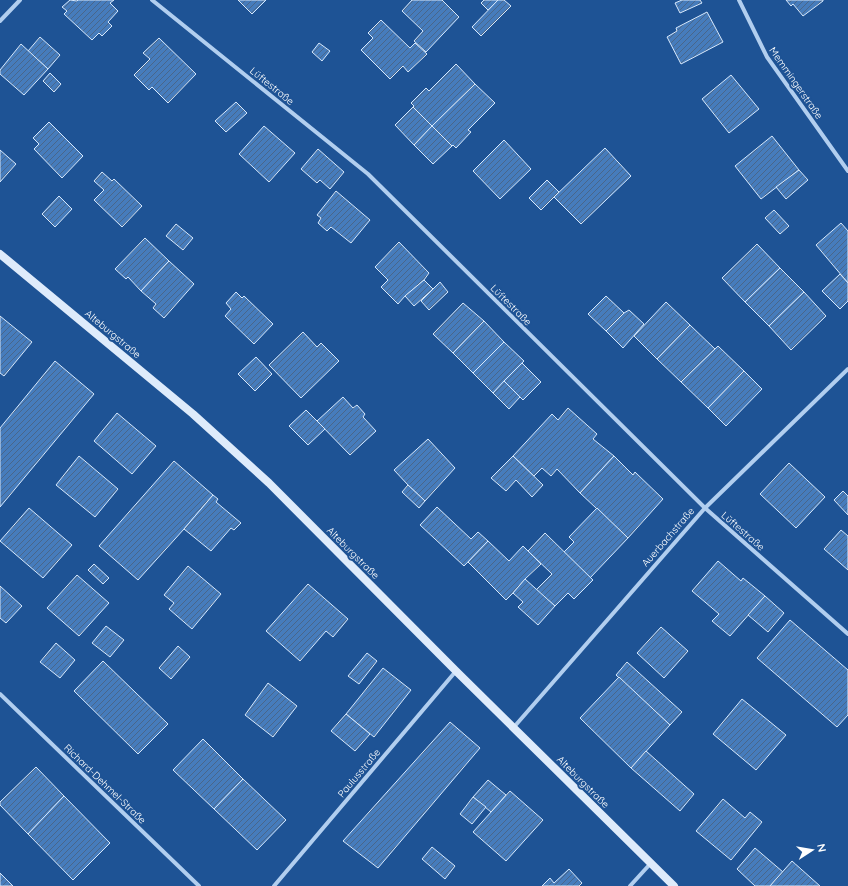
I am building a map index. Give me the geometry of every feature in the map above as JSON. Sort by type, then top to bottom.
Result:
[{"type":"main road","name":"Alteburgstraße","points":[[0,254],[182,405],[269,483],[456,671],[674,886]]},
{"type":"street","points":[[0,21],[20,0]]},
{"type":"street","name":"Lüftestraße","points":[[152,0],[368,174],[704,508],[848,634]]},
{"type":"street","name":"Memmingerstraße","points":[[739,0],[767,57],[848,171]]},
{"type":"street","name":"Auerbachstraße","points":[[514,727],[704,508],[848,369]]},
{"type":"street","name":"Paulusstraße","points":[[274,886],[456,671]]},
{"type":"street","name":"Richard-Dehmel-Straße","points":[[0,694],[199,886]]},
{"type":"street","points":[[630,886],[651,863]]},
{"type":"building","points":[[70,0],[114,0],[110,3],[118,11],[108,22],[112,26],[102,36],[99,33],[92,40],[64,14],[67,11],[62,7]]},
{"type":"building","points":[[238,0],[266,0],[252,14]]},
{"type":"building","points":[[412,0],[442,0],[459,17],[426,52],[414,41],[423,31],[402,11]]},
{"type":"building","points":[[484,0],[498,0],[488,10],[481,3]]},
{"type":"building","points":[[498,0],[504,0],[511,6],[481,36],[472,27]]},
{"type":"building","points":[[682,0],[700,0],[702,3],[680,13],[675,3]]},
{"type":"building","points":[[786,0],[823,1],[803,16],[793,4],[791,6]]},
{"type":"building","points":[[707,12],[723,42],[681,64],[667,37],[677,31],[676,28]]},
{"type":"building","points":[[381,20],[410,48],[415,43],[427,54],[408,72],[403,66],[390,79],[361,50],[373,38],[368,33]]},
{"type":"building","points":[[40,37],[60,55],[48,69],[28,51]]},
{"type":"building","points":[[159,38],[196,74],[168,103],[152,87],[149,90],[134,75],[150,59],[143,53]]},
{"type":"building","points":[[319,43],[330,51],[322,61],[312,52]]},
{"type":"building","points":[[21,44],[48,69],[24,95],[0,74],[0,70]]},
{"type":"building","points":[[456,64],[475,84],[432,126],[413,107],[414,106],[411,103],[426,88],[429,91]]},
{"type":"building","points":[[50,73],[61,84],[54,92],[43,81]]},
{"type":"building","points":[[731,75],[759,109],[729,133],[702,99]]},
{"type":"building","points":[[475,84],[495,103],[468,130],[471,132],[456,148],[453,145],[452,146],[432,126]]},
{"type":"building","points":[[236,102],[247,113],[226,132],[215,121]]},
{"type":"building","points":[[413,107],[432,126],[414,145],[395,125]]},
{"type":"building","points":[[49,122],[83,156],[62,178],[34,149],[39,144],[33,138]]},
{"type":"building","points":[[264,126],[295,153],[269,182],[239,154]]},
{"type":"building","points":[[432,126],[452,146],[433,164],[414,145]]},
{"type":"building","points":[[772,136],[799,170],[761,199],[735,166]]},
{"type":"building","points":[[504,140],[531,169],[500,199],[473,171]]},
{"type":"building","points":[[605,148],[631,176],[581,224],[554,197]]},
{"type":"building","points":[[318,149],[344,172],[330,189],[320,180],[317,183],[301,169]]},
{"type":"building","points":[[0,150],[16,164],[0,182]]},
{"type":"building","points":[[799,170],[808,180],[786,199],[776,187]]},
{"type":"building","points":[[102,172],[112,181],[114,179],[142,206],[122,227],[94,200],[104,190],[94,181]]},
{"type":"building","points":[[547,180],[559,192],[541,210],[529,198]]},
{"type":"building","points":[[336,191],[370,220],[351,243],[331,227],[327,231],[318,223],[321,218],[317,215]]},
{"type":"building","points":[[59,196],[72,209],[55,227],[42,214]]},
{"type":"building","points":[[774,210],[789,226],[780,234],[765,218]]},
{"type":"building","points":[[841,223],[848,231],[848,283],[816,245]]},
{"type":"building","points":[[176,224],[193,238],[183,250],[166,236]]},
{"type":"building","points":[[145,238],[169,261],[141,291],[128,277],[126,279],[115,269]]},
{"type":"building","points":[[399,242],[429,273],[424,280],[398,304],[381,287],[388,280],[375,267]]},
{"type":"building","points":[[757,244],[780,268],[745,302],[722,278]]},
{"type":"building","points":[[169,261],[194,284],[164,318],[153,308],[156,304],[141,291]]},
{"type":"building","points":[[780,268],[804,292],[769,326],[745,302]]},
{"type":"building","points":[[840,274],[848,283],[848,301],[840,309],[822,291]]},
{"type":"building","points":[[424,280],[433,289],[414,306],[405,296]]},
{"type":"building","points":[[440,282],[448,292],[429,310],[421,301]]},
{"type":"building","points":[[236,292],[242,298],[244,296],[273,324],[254,344],[225,316],[231,309],[226,303]]},
{"type":"building","points":[[804,292],[826,316],[791,350],[769,326]]},
{"type":"building","points":[[606,296],[624,313],[606,331],[588,314]]},
{"type":"building","points":[[666,302],[690,325],[657,359],[634,336]]},
{"type":"building","points":[[463,303],[484,321],[453,353],[433,334]]},
{"type":"building","points":[[629,310],[644,324],[623,348],[606,331]]},
{"type":"building","points":[[0,316],[32,342],[4,376],[0,373]]},
{"type":"building","points":[[484,321],[504,342],[473,373],[453,353]]},
{"type":"building","points":[[690,325],[715,349],[681,382],[657,359]]},
{"type":"building","points":[[303,332],[317,347],[321,343],[339,361],[301,398],[269,365]]},
{"type":"building","points":[[504,342],[524,361],[493,393],[473,373]]},
{"type":"building","points":[[718,346],[744,371],[708,408],[681,382]]},
{"type":"building","points":[[256,357],[272,374],[255,391],[238,374]]},
{"type":"building","points":[[55,361],[94,394],[0,507],[0,428]]},
{"type":"building","points":[[522,363],[541,382],[523,400],[504,381]]},
{"type":"building","points":[[744,371],[762,389],[726,426],[708,408]]},
{"type":"building","points":[[504,381],[520,397],[509,409],[493,393]]},
{"type":"building","points":[[343,397],[353,408],[357,405],[365,414],[363,417],[376,431],[350,455],[317,421]]},
{"type":"building","points":[[568,408],[597,434],[593,439],[614,456],[580,493],[557,469],[551,476],[542,468],[534,476],[513,456],[552,414],[558,420]]},
{"type":"building","points":[[306,410],[325,429],[308,445],[289,426]]},
{"type":"building","points":[[117,413],[156,446],[132,474],[94,441]]},
{"type":"building","points":[[428,439],[455,468],[425,501],[394,470]]},
{"type":"building","points":[[79,456],[118,489],[95,517],[56,485]]},
{"type":"building","points":[[513,456],[543,485],[532,497],[516,480],[506,491],[491,478]]},
{"type":"building","points":[[614,456],[633,475],[635,472],[663,499],[628,538],[580,493]]},
{"type":"building","points":[[174,461],[213,495],[138,580],[99,546]]},
{"type":"building","points":[[789,463],[825,497],[796,528],[760,494]]},
{"type":"building","points":[[408,485],[425,501],[419,508],[402,492]]},
{"type":"building","points":[[843,491],[848,496],[848,515],[834,500]]},
{"type":"building","points":[[213,495],[218,499],[216,502],[241,523],[234,530],[231,528],[211,551],[184,529]]},
{"type":"building","points":[[437,507],[471,539],[478,532],[488,541],[464,566],[420,525]]},
{"type":"building","points":[[29,508],[72,545],[43,578],[0,541]]},
{"type":"building","points":[[597,508],[628,538],[590,578],[564,552],[574,542],[569,537]]},
{"type":"building","points":[[841,530],[848,536],[848,570],[824,549]]},
{"type":"building","points":[[545,533],[593,580],[574,599],[568,593],[555,606],[536,590],[552,574],[528,551]]},
{"type":"building","points":[[488,541],[509,561],[523,546],[541,564],[506,600],[468,562]]},
{"type":"building","points":[[718,561],[741,581],[743,578],[765,596],[730,636],[712,621],[719,614],[692,591]]},
{"type":"building","points":[[94,564],[109,578],[103,584],[88,570]]},
{"type":"building","points":[[188,566],[221,594],[192,629],[169,609],[174,603],[164,595]]},
{"type":"building","points":[[77,575],[109,603],[79,636],[47,608]]},
{"type":"building","points":[[525,579],[555,606],[538,625],[518,607],[523,602],[513,593]]},
{"type":"building","points":[[308,584],[348,619],[333,637],[326,631],[300,661],[266,631]]},
{"type":"building","points":[[0,586],[22,606],[6,623],[0,618]]},
{"type":"building","points":[[765,596],[784,613],[768,632],[748,615]]},
{"type":"building","points":[[790,620],[848,670],[848,715],[837,727],[757,658]]},
{"type":"building","points":[[106,626],[124,640],[110,657],[92,643]]},
{"type":"building","points":[[661,627],[688,651],[664,678],[637,653]]},
{"type":"building","points":[[56,643],[75,660],[60,678],[40,662]]},
{"type":"building","points":[[178,646],[190,657],[171,679],[159,668]]},
{"type":"building","points":[[367,653],[377,661],[359,684],[348,676]]},
{"type":"building","points":[[103,661],[168,724],[138,754],[74,691]]},
{"type":"building","points":[[627,662],[682,712],[670,725],[616,675]]},
{"type":"building","points":[[383,668],[411,690],[374,737],[346,714]]},
{"type":"building","points":[[619,677],[670,725],[631,768],[580,718]]},
{"type":"building","points":[[268,683],[297,706],[273,737],[245,715]]},
{"type":"building","points":[[742,699],[786,735],[756,770],[713,734]]},
{"type":"building","points":[[346,714],[370,734],[355,751],[331,731]]},
{"type":"building","points":[[450,722],[480,748],[378,868],[343,841]]},
{"type":"building","points":[[203,739],[243,779],[214,809],[173,770]]},
{"type":"building","points":[[646,751],[694,794],[680,811],[631,768]]},
{"type":"building","points":[[36,767],[64,796],[28,834],[0,805],[0,802]]},
{"type":"building","points":[[243,779],[286,820],[257,850],[214,809]]},
{"type":"building","points":[[488,780],[506,795],[491,812],[473,797]]},
{"type":"building","points":[[510,791],[543,820],[506,861],[473,832]]},
{"type":"building","points":[[64,796],[110,843],[73,880],[28,834]]},
{"type":"building","points":[[473,797],[486,807],[472,824],[460,814]]},
{"type":"building","points":[[723,799],[745,818],[750,812],[762,822],[731,860],[696,831]]},
{"type":"building","points":[[432,847],[455,866],[445,879],[422,859]]},
{"type":"building","points":[[755,848],[783,872],[770,886],[755,886],[737,869]]},
{"type":"building","points":[[792,861],[820,886],[770,886]]},
{"type":"building","points":[[569,869],[582,883],[579,886],[542,886],[550,878],[554,883]]},
{"type":"building","points":[[0,873],[13,886],[0,886]]}]
